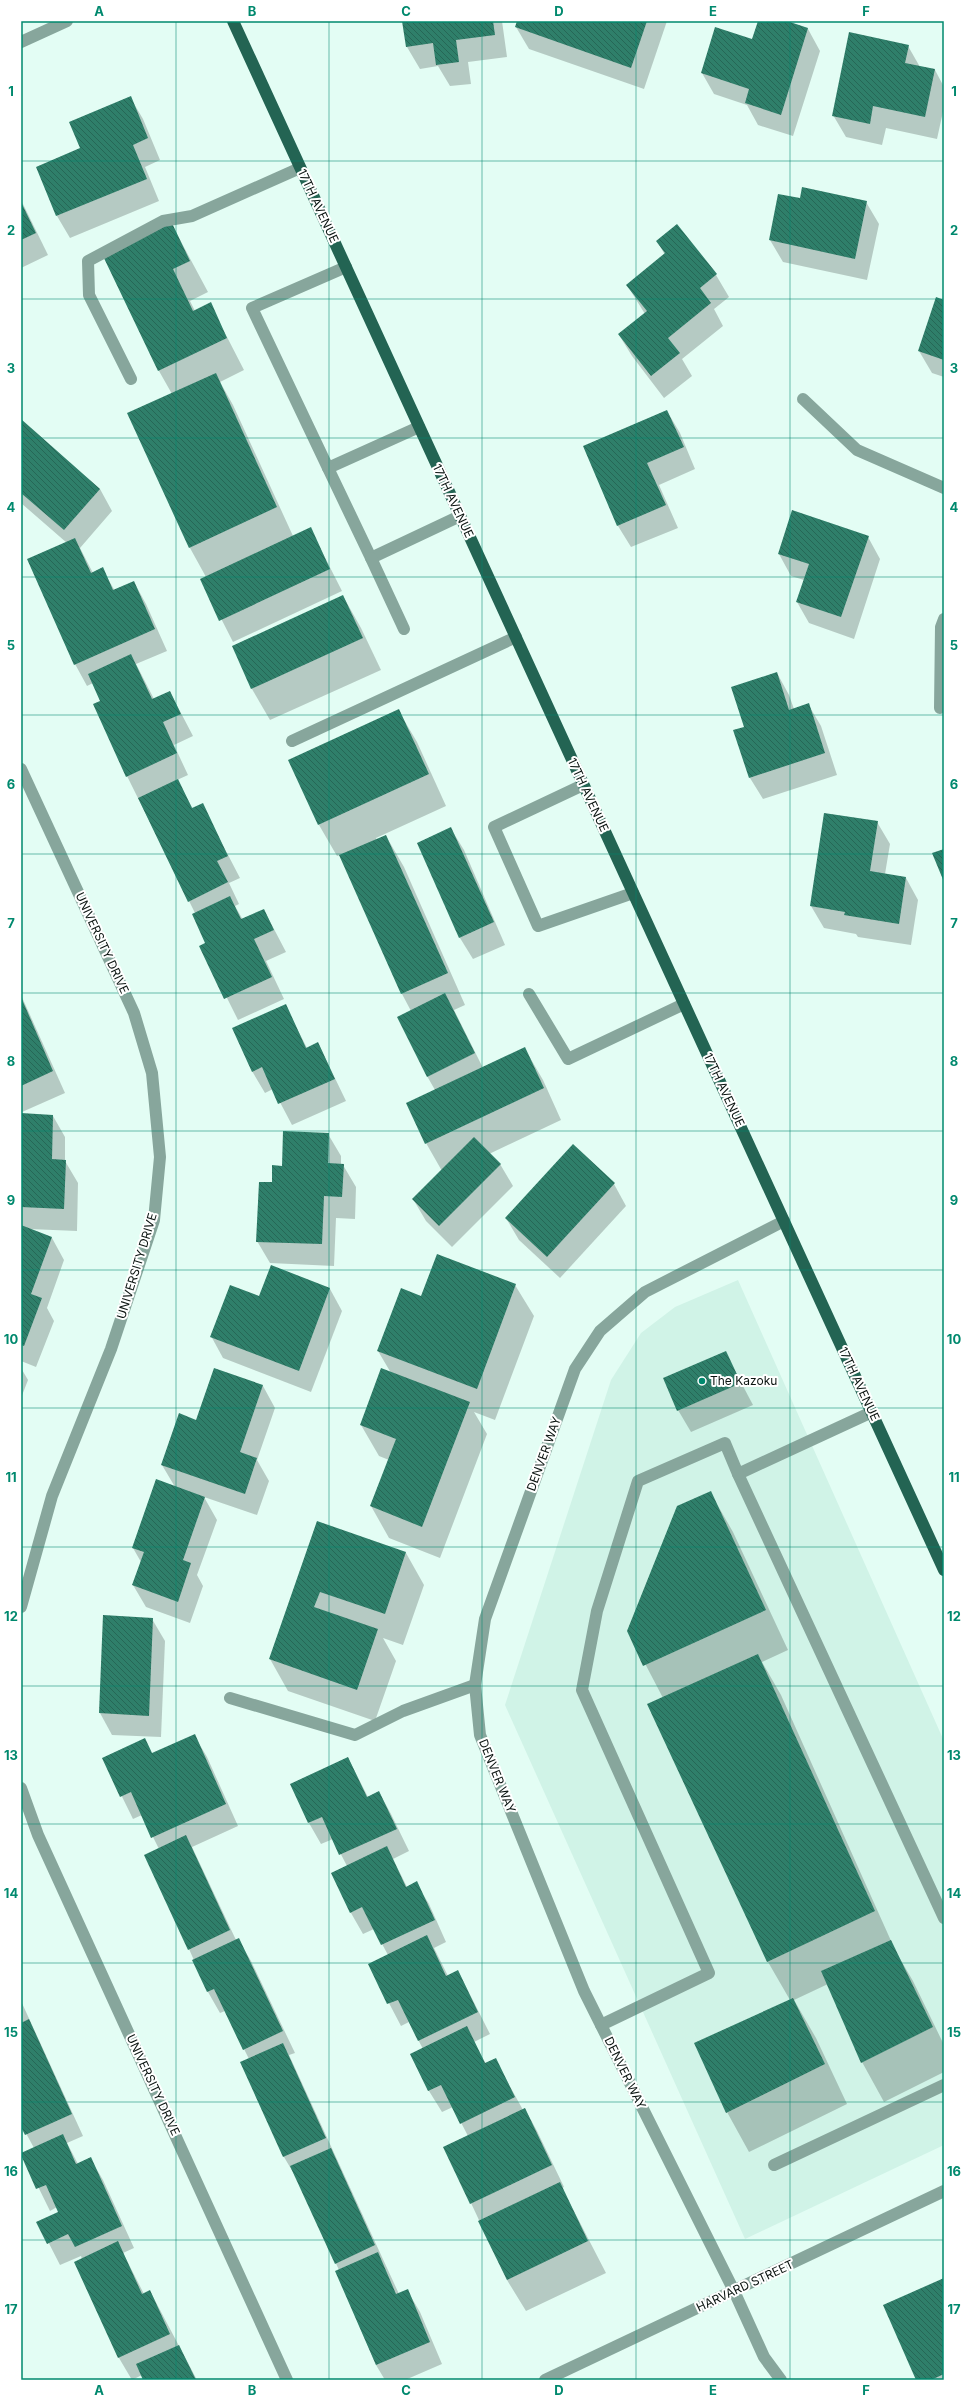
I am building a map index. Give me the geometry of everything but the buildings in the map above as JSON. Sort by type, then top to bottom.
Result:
[{"type":"main road","name":"17TH AVENUE","points":[[233,21],[944,1570]]},
{"type":"street","points":[[21,42],[67,21]]},
{"type":"street","points":[[131,379],[89,295],[88,261],[163,221],[192,216],[300,168]]},
{"type":"street","points":[[346,267],[252,308],[404,629]]},
{"type":"street","points":[[803,399],[857,450],[944,488]]},
{"type":"street","points":[[328,468],[419,427]]},
{"type":"street","points":[[371,558],[460,516]]},
{"type":"street","points":[[940,708],[942,627],[944,619]]},
{"type":"street","points":[[292,742],[516,637]]},
{"type":"street","name":"UNIVERSITY DRIVE","points":[[21,769],[134,1012],[152,1073],[160,1157],[154,1220],[111,1349],[52,1496],[21,1607]]},
{"type":"street","points":[[583,785],[494,828],[538,926],[633,893]]},
{"type":"street","points":[[529,994],[568,1058],[684,1004]]},
{"type":"street","name":"DENVER WAY","points":[[781,2380],[764,2357],[734,2291],[584,1991],[480,1735],[475,1685],[485,1619],[575,1369],[600,1331],[646,1292],[784,1220]]},
{"type":"street","points":[[738,1474],[872,1412]]},
{"type":"street","points":[[601,2026],[709,1973],[582,1690],[597,1611],[638,1481],[725,1442],[738,1474],[944,1918]]},
{"type":"street","points":[[230,1698],[355,1735],[404,1711],[475,1685]]},
{"type":"street","name":"UNIVERSITY DRIVE","points":[[21,1788],[38,1834],[287,2380]]},
{"type":"street","points":[[774,2164],[944,2085]]},
{"type":"street","name":"HARVARD STREET","points":[[545,2380],[944,2191]]},
{"type":"shaded area","points":[[738,1280],[944,1741],[944,2145],[745,2239],[505,1705],[611,1380],[641,1333],[675,1307]]},
{"type":"place","name":"The Kazoku","points":[[702,1381]]}]
